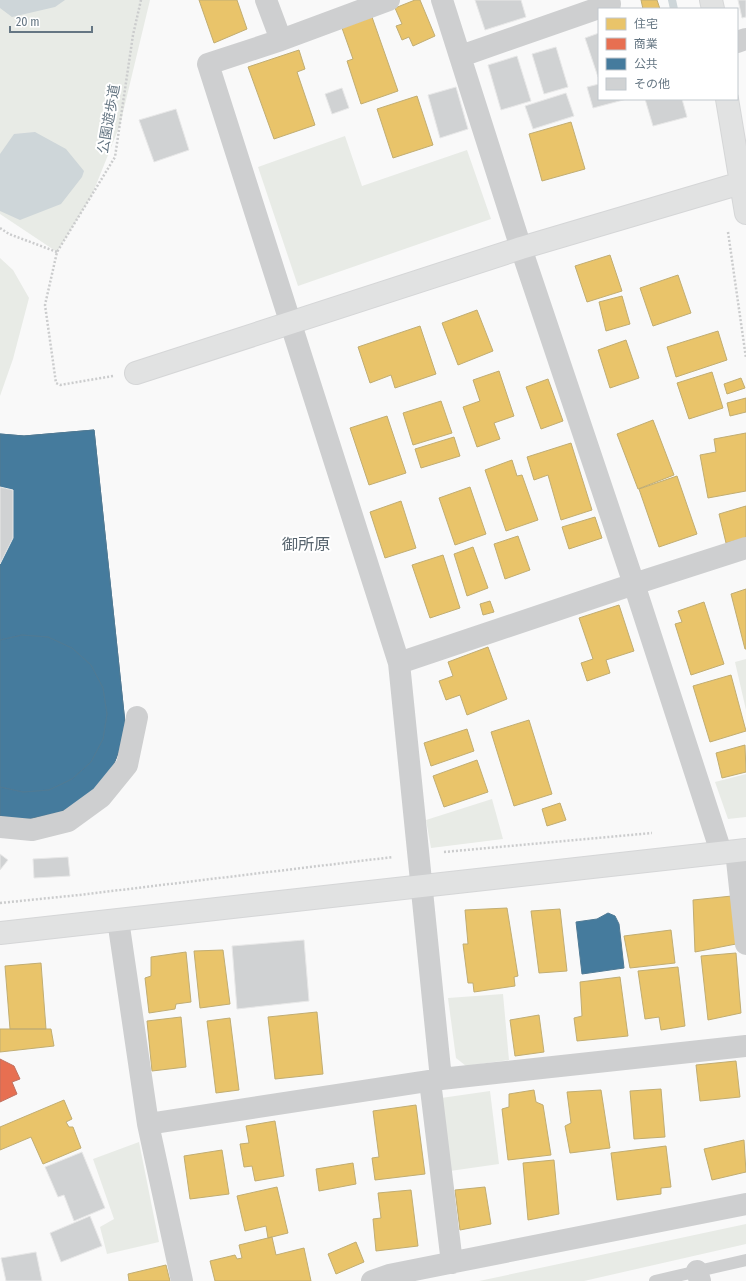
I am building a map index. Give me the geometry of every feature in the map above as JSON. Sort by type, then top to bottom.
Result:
[{"type":"street","points":[[266,0],[281,40]]},
{"type":"street","points":[[389,0],[281,40],[208,64],[399,662],[422,885],[435,1080],[452,1263]]},
{"type":"street","points":[[442,0],[521,248],[634,584],[734,851],[746,944]]},
{"type":"street","points":[[599,8],[610,4],[609,0]]},
{"type":"street","points":[[461,56],[598,8]]},
{"type":"street","points":[[727,100],[746,213]]},
{"type":"street","points":[[136,373],[521,248],[741,183]]},
{"type":"street","points":[[399,662],[746,548]]},
{"type":"street","points":[[0,827],[32,830],[68,821],[102,797],[127,765],[137,717]]},
{"type":"street","points":[[0,933],[734,851]]},
{"type":"street","points":[[118,920],[148,1124],[182,1281]]},
{"type":"street","points":[[148,1124],[435,1080],[746,1046]]},
{"type":"street","points":[[372,1281],[389,1275],[746,1204]]},
{"type":"lane","points":[[655,1281],[698,1276],[746,1260]]},
{"type":"path","name":"公園遊歩道","points":[[136,373],[60,385],[56,383],[45,305],[57,252],[115,157],[133,36],[141,0]]},
{"type":"path","points":[[0,228],[9,234],[57,252]]},
{"type":"path","points":[[728,235],[746,358]]},
{"type":"path","points":[[442,852],[656,833]]},
{"type":"path","points":[[0,903],[395,857]]},
{"type":"shaded area","points":[[0,0],[150,0],[120,125],[92,195],[57,252],[0,214]]},
{"type":"shaded area","points":[[0,0],[65,0],[55,7],[12,17],[0,8]]},
{"type":"shaded area","points":[[35,132],[66,149],[84,171],[82,177],[61,204],[20,220],[0,211],[0,154],[14,134]]},
{"type":"shaded area","points":[[345,136],[362,186],[467,150],[491,219],[298,286],[258,167]]},
{"type":"shaded area","points":[[0,258],[13,270],[29,298],[13,359],[0,396]]},
{"type":"shaded area","points":[[746,659],[746,710],[735,662]]},
{"type":"shaded area","points":[[746,774],[746,817],[728,819],[715,782]]},
{"type":"shaded area","points":[[492,799],[503,839],[431,848],[426,820]]},
{"type":"shaded area","points":[[503,994],[509,1060],[466,1066],[456,1058],[448,998]]},
{"type":"shaded area","points":[[490,1091],[499,1164],[450,1171],[441,1098]]},
{"type":"shaded area","points":[[139,1142],[159,1242],[107,1254],[100,1227],[114,1219],[93,1159]]},
{"type":"shaded area","points":[[746,1224],[746,1244],[584,1281],[479,1281]]},
{"type":"building: 住宅","points":[[199,0],[237,0],[247,29],[214,43]]},
{"type":"building: 住宅","points":[[415,0],[420,0],[435,36],[413,46],[409,37],[402,40],[396,26],[402,24],[395,8]]},
{"type":"building: 住宅","points":[[641,0],[657,0],[660,8],[643,8]]},
{"type":"building: 住宅","points":[[372,17],[398,91],[361,104],[347,61],[353,59],[342,28]]},
{"type":"building: 住宅","points":[[299,50],[305,69],[297,72],[315,125],[274,139],[248,67]]},
{"type":"building: 住宅","points":[[417,96],[433,145],[393,158],[377,109]]},
{"type":"building: 住宅","points":[[571,122],[585,169],[542,181],[529,134]]},
{"type":"building: 住宅","points":[[610,255],[622,291],[587,302],[575,266]]},
{"type":"building: 住宅","points":[[678,275],[691,313],[653,326],[640,288]]},
{"type":"building: 住宅","points":[[622,296],[630,324],[606,331],[599,302]]},
{"type":"building: 住宅","points":[[477,310],[493,351],[458,365],[442,323]]},
{"type":"building: 住宅","points":[[420,326],[436,374],[395,388],[391,375],[370,383],[358,347]]},
{"type":"building: 住宅","points":[[718,331],[727,360],[676,377],[667,347]]},
{"type":"building: 住宅","points":[[626,340],[639,378],[610,388],[598,350]]},
{"type":"building: 住宅","points":[[499,371],[514,416],[494,423],[500,439],[477,447],[463,407],[480,401],[473,380]]},
{"type":"building: 住宅","points":[[712,372],[723,408],[689,419],[677,383]]},
{"type":"building: 住宅","points":[[741,378],[745,388],[727,394],[724,384]]},
{"type":"building: 住宅","points":[[548,379],[563,421],[541,429],[526,387]]},
{"type":"building: 住宅","points":[[746,398],[746,412],[730,416],[727,403]]},
{"type":"building: 住宅","points":[[441,401],[452,433],[413,445],[403,413]]},
{"type":"building: 住宅","points":[[387,416],[406,473],[369,485],[350,428]]},
{"type":"building: 住宅","points":[[653,420],[674,475],[638,489],[617,434]]},
{"type":"building: 住宅","points":[[746,433],[746,491],[708,498],[700,455],[716,452],[714,439]]},
{"type":"building: 住宅","points":[[454,437],[460,456],[421,468],[415,449]]},
{"type":"building: 住宅","points":[[571,443],[592,510],[561,520],[548,475],[534,480],[527,457]]},
{"type":"building: 住宅","points":[[512,460],[517,476],[522,475],[538,520],[506,531],[485,470]]},
{"type":"building: 住宅","points":[[677,476],[697,534],[659,547],[639,489]]},
{"type":"building: 住宅","points":[[470,487],[486,534],[455,545],[439,498]]},
{"type":"building: 住宅","points":[[401,501],[416,548],[385,558],[370,512]]},
{"type":"building: 住宅","points":[[746,506],[746,538],[726,543],[719,514]]},
{"type":"building: 住宅","points":[[595,517],[602,538],[569,549],[562,527]]},
{"type":"building: 住宅","points":[[518,536],[530,570],[505,579],[494,544]]},
{"type":"building: 住宅","points":[[473,547],[488,588],[467,596],[454,554]]},
{"type":"building: 住宅","points":[[443,555],[460,608],[430,618],[412,565]]},
{"type":"building: 住宅","points":[[746,589],[746,649],[745,649],[731,594]]},
{"type":"building: 住宅","points":[[490,601],[494,612],[483,615],[480,604]]},
{"type":"building: 住宅","points":[[704,602],[724,664],[691,675],[675,624],[682,622],[678,611]]},
{"type":"building: 住宅","points":[[619,605],[634,651],[606,660],[610,673],[587,681],[581,663],[593,659],[579,618]]},
{"type":"building: 住宅","points":[[488,647],[507,699],[467,715],[460,695],[446,700],[439,681],[453,676],[448,662]]},
{"type":"building: 住宅","points":[[731,675],[746,731],[710,742],[693,686]]},
{"type":"building: 住宅","points":[[529,720],[552,794],[514,806],[491,732]]},
{"type":"building: 住宅","points":[[467,729],[474,751],[431,766],[424,743]]},
{"type":"building: 住宅","points":[[745,745],[746,772],[722,778],[716,753]]},
{"type":"building: 住宅","points":[[477,760],[488,792],[444,807],[433,776]]},
{"type":"building: 住宅","points":[[560,803],[566,820],[547,826],[542,809]]},
{"type":"building: 住宅","points":[[732,896],[736,944],[695,952],[693,900]]},
{"type":"building: 住宅","points":[[507,908],[518,976],[514,977],[515,986],[474,992],[473,983],[468,983],[463,944],[468,944],[465,910]]},
{"type":"building: 住宅","points":[[560,909],[567,971],[539,973],[531,911]]},
{"type":"building: 住宅","points":[[671,930],[675,963],[630,968],[624,936]]},
{"type":"building: 住宅","points":[[223,950],[230,1004],[200,1008],[194,951]]},
{"type":"building: 住宅","points":[[186,952],[191,1002],[176,1004],[175,1009],[149,1013],[145,978],[151,976],[151,957]]},
{"type":"building: 住宅","points":[[736,953],[741,1013],[708,1020],[701,956]]},
{"type":"building: 住宅","points":[[41,963],[46,1029],[10,1029],[5,966]]},
{"type":"building: 住宅","points":[[678,967],[685,1026],[661,1030],[659,1017],[645,1019],[638,971]]},
{"type":"building: 住宅","points":[[620,977],[628,1036],[577,1041],[574,1018],[582,1016],[580,982]]},
{"type":"building: 住宅","points":[[317,1012],[323,1074],[275,1079],[268,1017]]},
{"type":"building: 住宅","points":[[539,1015],[544,1052],[515,1056],[510,1020]]},
{"type":"building: 住宅","points":[[181,1017],[186,1067],[152,1071],[147,1021]]},
{"type":"building: 住宅","points":[[230,1018],[239,1090],[216,1093],[207,1021]]},
{"type":"building: 住宅","points":[[0,1029],[51,1029],[54,1046],[0,1052]]},
{"type":"building: 住宅","points":[[736,1061],[740,1097],[700,1101],[696,1065]]},
{"type":"building: 住宅","points":[[661,1089],[665,1137],[634,1139],[630,1091]]},
{"type":"building: 住宅","points":[[534,1090],[536,1102],[543,1105],[551,1155],[508,1160],[502,1109],[509,1107],[509,1094]]},
{"type":"building: 住宅","points":[[601,1090],[610,1148],[570,1153],[565,1126],[571,1123],[567,1092]]},
{"type":"building: 住宅","points":[[64,1100],[72,1119],[66,1122],[69,1127],[73,1127],[81,1148],[43,1164],[31,1137],[0,1150],[0,1127]]},
{"type":"building: 住宅","points":[[416,1105],[425,1174],[375,1180],[372,1158],[379,1157],[373,1111]]},
{"type":"building: 住宅","points":[[275,1121],[284,1176],[255,1181],[252,1166],[244,1167],[240,1144],[249,1143],[246,1126]]},
{"type":"building: 住宅","points":[[744,1140],[746,1172],[712,1180],[704,1149]]},
{"type":"building: 住宅","points":[[666,1146],[671,1187],[661,1188],[661,1194],[617,1200],[611,1153]]},
{"type":"building: 住宅","points":[[222,1150],[229,1194],[190,1199],[184,1156]]},
{"type":"building: 住宅","points":[[554,1160],[559,1214],[528,1220],[523,1163]]},
{"type":"building: 住宅","points":[[353,1163],[356,1184],[319,1191],[316,1169]]},
{"type":"building: 住宅","points":[[277,1187],[288,1233],[268,1238],[266,1226],[245,1231],[237,1196]]},
{"type":"building: 住宅","points":[[485,1187],[491,1224],[460,1230],[455,1190]]},
{"type":"building: 住宅","points":[[411,1190],[418,1246],[376,1251],[373,1219],[381,1218],[378,1193]]},
{"type":"building: 住宅","points":[[272,1237],[276,1255],[304,1248],[311,1281],[215,1281],[210,1261],[235,1255],[237,1259],[242,1258],[239,1245]]},
{"type":"building: 住宅","points":[[356,1242],[364,1262],[336,1274],[328,1254]]},
{"type":"building: 住宅","points":[[166,1265],[170,1281],[129,1281],[128,1274]]},
{"type":"building: 商業","points":[[0,1059],[14,1066],[20,1079],[12,1082],[17,1094],[0,1102]]},
{"type":"building: 公共","points":[[94,430],[125,723],[119,751],[109,776],[84,801],[60,812],[24,820],[0,816],[0,787],[23,792],[49,790],[72,779],[91,762],[103,739],[107,714],[103,688],[91,665],[72,648],[48,637],[22,635],[0,640],[0,434],[24,436]]},
{"type":"building: 公共","points":[[94,430],[125,723],[119,751],[109,776],[84,801],[60,812],[24,820],[0,816],[0,434],[24,436]]},
{"type":"building: 公共","points":[[22,635],[48,637],[72,648],[91,665],[103,688],[107,714],[103,739],[91,762],[72,779],[49,790],[23,792],[0,787],[0,640]]},
{"type":"building: 公共","points":[[608,913],[615,916],[619,924],[624,968],[582,974],[576,922],[597,919]]},
{"type":"building: その他","points":[[475,0],[521,0],[526,17],[485,30]]},
{"type":"building: その他","points":[[738,0],[746,0],[746,17],[742,18]]},
{"type":"building: その他","points":[[598,33],[598,77],[585,38]]},
{"type":"building: その他","points":[[556,47],[568,87],[544,94],[532,54]]},
{"type":"building: その他","points":[[517,56],[531,101],[501,110],[488,65]]},
{"type":"building: その他","points":[[598,84],[598,100],[623,100],[593,108],[587,87]]},
{"type":"building: その他","points":[[456,87],[468,129],[440,138],[428,95]]},
{"type":"building: その他","points":[[342,88],[349,108],[332,114],[325,94]]},
{"type":"building: その他","points":[[566,93],[574,116],[533,129],[525,106]]},
{"type":"building: その他","points":[[645,100],[682,100],[687,117],[653,126]]},
{"type":"building: その他","points":[[176,109],[189,150],[154,162],[139,120]]},
{"type":"building: その他","points":[[0,487],[13,490],[13,538],[0,564]]},
{"type":"building: その他","points":[[0,854],[8,860],[0,870]]},
{"type":"building: その他","points":[[68,857],[70,876],[34,878],[33,859]]},
{"type":"building: その他","points":[[304,940],[309,1001],[237,1009],[232,946]]},
{"type":"building: その他","points":[[82,1152],[105,1208],[74,1221],[64,1195],[58,1197],[45,1167]]},
{"type":"building: その他","points":[[90,1216],[102,1246],[61,1262],[50,1233]]},
{"type":"building: その他","points":[[36,1252],[42,1281],[6,1281],[1,1258]]},
{"type":"waterway","points":[[672,0],[674,8]]},
{"type":"district","name":"御所原","points":[[306,544]]}]
